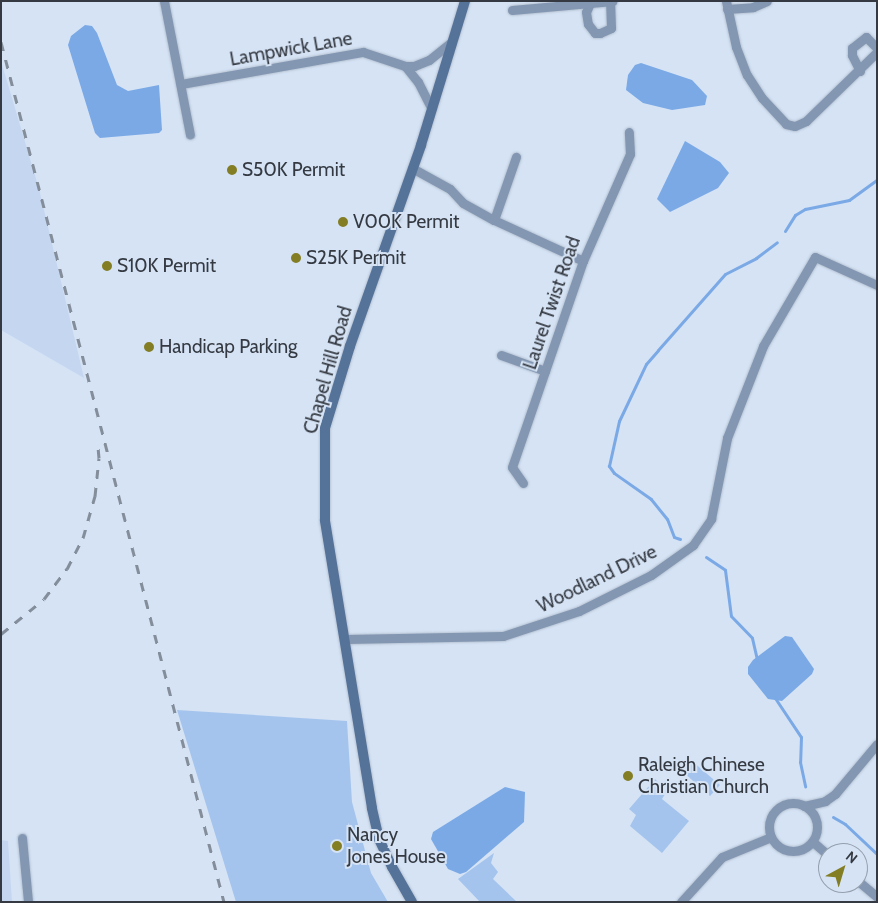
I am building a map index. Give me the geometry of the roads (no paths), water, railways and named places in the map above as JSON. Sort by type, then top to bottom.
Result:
[{"type":"main road","name":"Chapel Hill Road","points":[[412,902],[379,839],[325,520],[325,428],[432,109],[465,1]]},
{"type":"street","points":[[164,1],[190,135]]},
{"type":"street","points":[[512,10],[591,2],[611,1],[612,22],[605,33],[595,32],[588,24],[586,12],[591,2]]},
{"type":"street","points":[[766,1],[753,7],[726,5],[736,47],[747,75],[762,98],[786,124],[795,126],[806,121],[860,71],[877,52]]},
{"type":"street","points":[[860,71],[852,55],[852,48],[866,37],[877,48]]},
{"type":"street","points":[[432,109],[418,82],[405,66],[429,60],[451,42]]},
{"type":"street","name":"Lampwick Lane","points":[[181,84],[363,52],[405,66]]},
{"type":"street","name":"Laurel Twist Road","points":[[523,483],[512,467],[583,261],[630,154],[629,132]]},
{"type":"street","points":[[494,220],[516,157]]},
{"type":"street","points":[[412,168],[450,189],[463,203],[494,220],[583,261]]},
{"type":"street","name":"Woodland Drive","points":[[346,638],[503,636],[579,610],[651,574],[694,545],[712,519],[727,438],[763,346],[815,257],[877,285]]},
{"type":"street","points":[[501,355],[545,371]]},
{"type":"street","points":[[804,806],[815,818],[817,831],[813,842],[804,849],[789,851],[778,845],[771,837],[771,818],[777,810],[789,804],[804,806],[824,801],[835,794],[877,744]]},
{"type":"street","points":[[815,818],[824,801]]},
{"type":"street","points":[[681,902],[722,857],[771,837]]},
{"type":"street","points":[[22,838],[28,902]]},
{"type":"street","points":[[813,842],[818,846]]},
{"type":"waterway","points":[[785,231],[795,215],[805,209],[849,200],[877,180]]},
{"type":"waterway","points":[[680,539],[674,537],[667,519],[651,499],[614,473],[609,466],[619,421],[646,364],[725,274],[756,258],[777,242]]},
{"type":"waterway","points":[[706,557],[725,570],[731,616],[752,638],[757,659]]},
{"type":"waterway","points":[[775,698],[801,737],[800,762],[805,786]]},
{"type":"waterway","points":[[833,817],[845,824],[877,854]]},
{"type":"railway","points":[[1,42],[224,902]]},
{"type":"railway","points":[[1,634],[44,599],[67,569],[83,538],[95,496],[99,458],[98,446]]},
{"type":"place","name":"S50K Permit","points":[[232,170]]},
{"type":"place","name":"V00K Permit","points":[[343,222]]},
{"type":"place","name":"S25K Permit","points":[[296,258]]},
{"type":"place","name":"S10K Permit","points":[[107,266]]},
{"type":"place","name":"Handicap Parking","points":[[149,347]]},
{"type":"place","name":"Raleigh Chinese Christian Church","points":[[628,776]]},
{"type":"place","name":"Nancy Jones House","points":[[337,846]]}]
